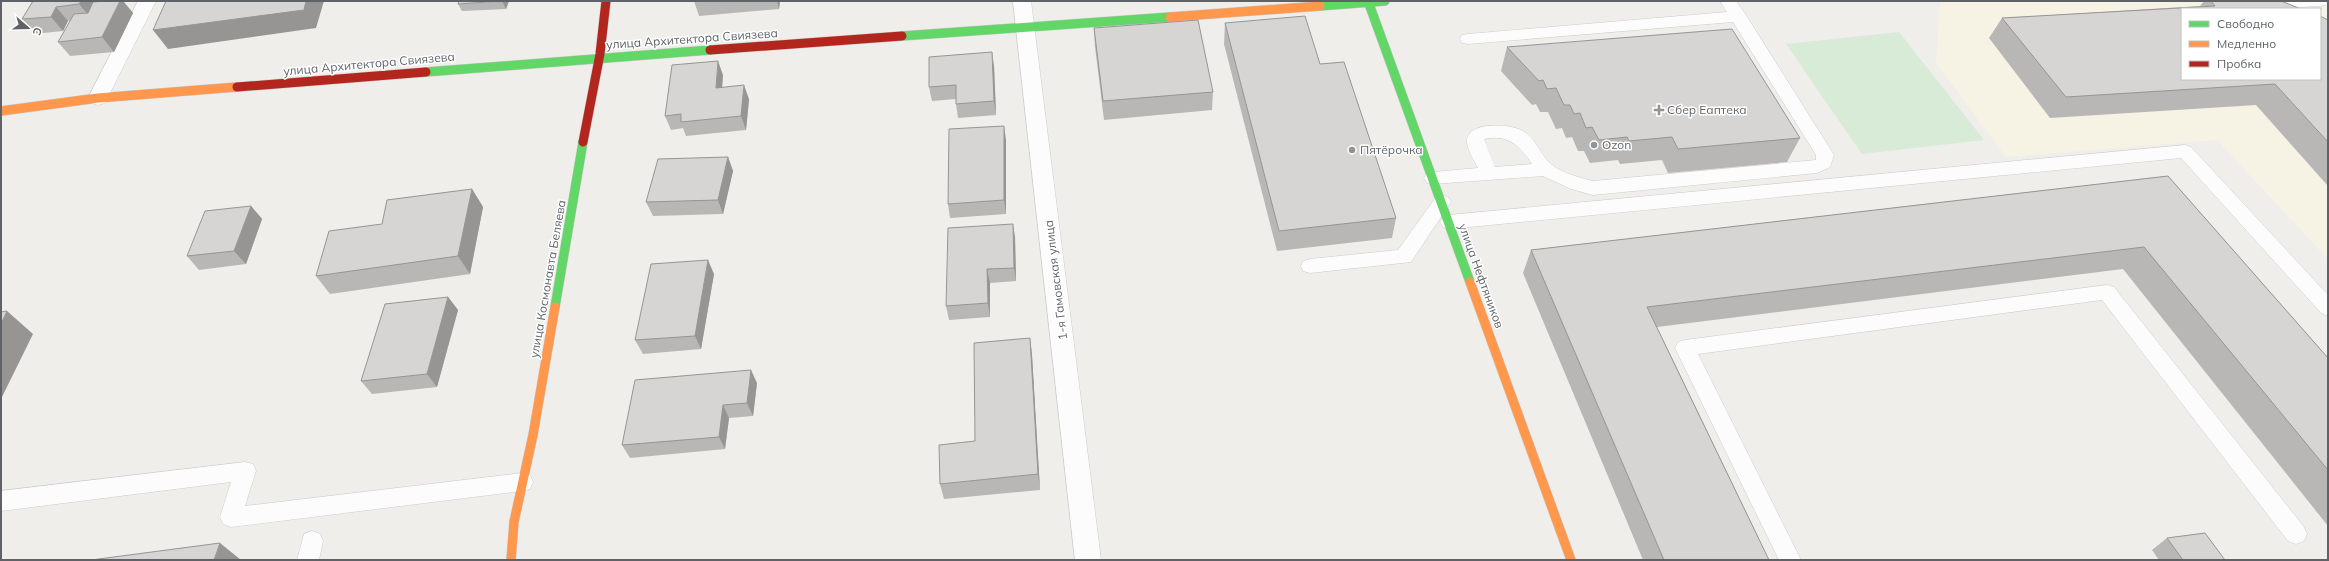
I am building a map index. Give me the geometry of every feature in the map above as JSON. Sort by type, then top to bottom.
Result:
[{"type":"main road","name":"улица Космонавта Беляева","points":[[511,560],[514,522],[534,428],[598,58],[605,32],[606,1]]},
{"type":"main road","name":"улица Архитектора Свиязева","points":[[1,112],[98,98],[598,58],[1386,1]]},
{"type":"main road","name":"улица Нефтяников","points":[[1369,2],[1571,560]]},
{"type":"street","points":[[98,98],[147,1]]},
{"type":"street","name":"1-я Гамовская улица","points":[[1022,1],[1027,26],[1088,560]]},
{"type":"lane","points":[[1488,174],[1475,142],[1476,136],[1481,133],[1506,131],[1513,132],[1520,136],[1544,169],[1577,184],[1593,188],[1818,167],[1824,163],[1825,155],[1728,1]]},
{"type":"lane","points":[[2245,4],[2320,1]]},
{"type":"lane","points":[[1468,39],[1738,16]]},
{"type":"lane","points":[[1449,222],[2185,151],[2328,308]]},
{"type":"lane","points":[[1433,178],[1544,169]]},
{"type":"lane","points":[[1310,266],[1404,257],[1442,202]]},
{"type":"lane","points":[[1790,560],[1685,348],[2107,292],[2296,534]]},
{"type":"lane","points":[[1,501],[245,471],[231,518],[522,482]]},
{"type":"shaded area","points":[[1940,1],[2328,1],[2328,259],[2217,140],[2006,157],[1936,63]]},
{"type":"green space","points":[[1899,32],[1984,140],[1862,154],[1786,44]]},
{"type":"building","points":[[33,1],[81,1],[79,4],[56,7],[51,17],[22,19]]},
{"type":"building","points":[[120,1],[102,37],[58,42],[74,14],[88,13],[93,2]]},
{"type":"building","points":[[166,1],[306,1],[304,10],[153,30]]},
{"type":"building","points":[[459,1],[502,1],[458,4]]},
{"type":"building","points":[[2211,1],[2281,1],[2298,8],[2181,8],[2181,80],[2321,80],[2321,16],[2328,20],[2328,142],[2275,84],[2066,97],[2002,18],[2215,6]]},
{"type":"building","points":[[1305,16],[1320,64],[1344,62],[1396,218],[1279,231],[1225,23]]},
{"type":"building","points":[[1198,20],[1213,92],[1103,101],[1094,28]]},
{"type":"building","points":[[1732,29],[1800,138],[1678,149],[1672,137],[1629,141],[1627,137],[1599,140],[1592,127],[1586,128],[1580,113],[1574,114],[1570,105],[1564,105],[1556,88],[1547,89],[1543,80],[1539,81],[1507,47]]},
{"type":"building","points":[[992,52],[994,101],[956,104],[956,85],[929,87],[929,57]]},
{"type":"building","points":[[718,61],[716,88],[744,85],[741,116],[681,122],[681,114],[665,116],[672,65]]},
{"type":"building","points":[[1004,126],[1004,200],[948,204],[949,129]]},
{"type":"building","points":[[728,157],[718,200],[646,202],[658,159]]},
{"type":"building","points":[[2168,176],[2328,358],[2328,470],[2144,247],[1647,307],[1769,560],[1664,560],[1531,250]]},
{"type":"building","points":[[472,189],[458,256],[316,276],[329,231],[382,224],[387,200]]},
{"type":"building","points":[[251,206],[234,251],[187,256],[205,211]]},
{"type":"building","points":[[1013,224],[1014,268],[987,269],[988,303],[946,306],[948,228]]},
{"type":"building","points":[[708,260],[695,336],[635,340],[651,264]]},
{"type":"building","points":[[448,297],[427,374],[361,381],[385,304]]},
{"type":"building","points":[[7,311],[1,324],[1,312]]},
{"type":"building","points":[[1030,338],[1038,474],[940,484],[939,445],[975,441],[974,343]]},
{"type":"building","points":[[751,370],[747,403],[723,405],[719,437],[622,445],[635,380]]},
{"type":"building","points":[[2205,533],[2225,560],[2183,560],[2167,538]]},
{"type":"building","points":[[220,543],[214,560],[91,560]]},
{"type":"traffic: fast","points":[[1368,1],[1470,282]]},
{"type":"traffic: fast","points":[[1320,6],[1385,1]]},
{"type":"traffic: fast","points":[[902,36],[1170,17]]},
{"type":"traffic: fast","points":[[426,72],[710,50]]},
{"type":"traffic: fast","points":[[555,307],[583,142]]},
{"type":"traffic: slow","points":[[1170,17],[1320,6]]},
{"type":"traffic: slow","points":[[1,111],[98,98],[237,87]]},
{"type":"traffic: slow","points":[[1470,282],[1571,560]]},
{"type":"traffic: slow","points":[[511,560],[514,522],[533,435],[555,307]]},
{"type":"traffic: jam","points":[[583,142],[603,36],[606,1]]},
{"type":"traffic: jam","points":[[710,50],[902,36]]},
{"type":"traffic: jam","points":[[237,87],[426,72]]},
{"type":"place","name":"Сбер Еаптека","points":[[1659,110]]},
{"type":"place","name":"Ozon","points":[[1594,145]]},
{"type":"place","name":"Пятёрочка","points":[[1352,150]]}]
